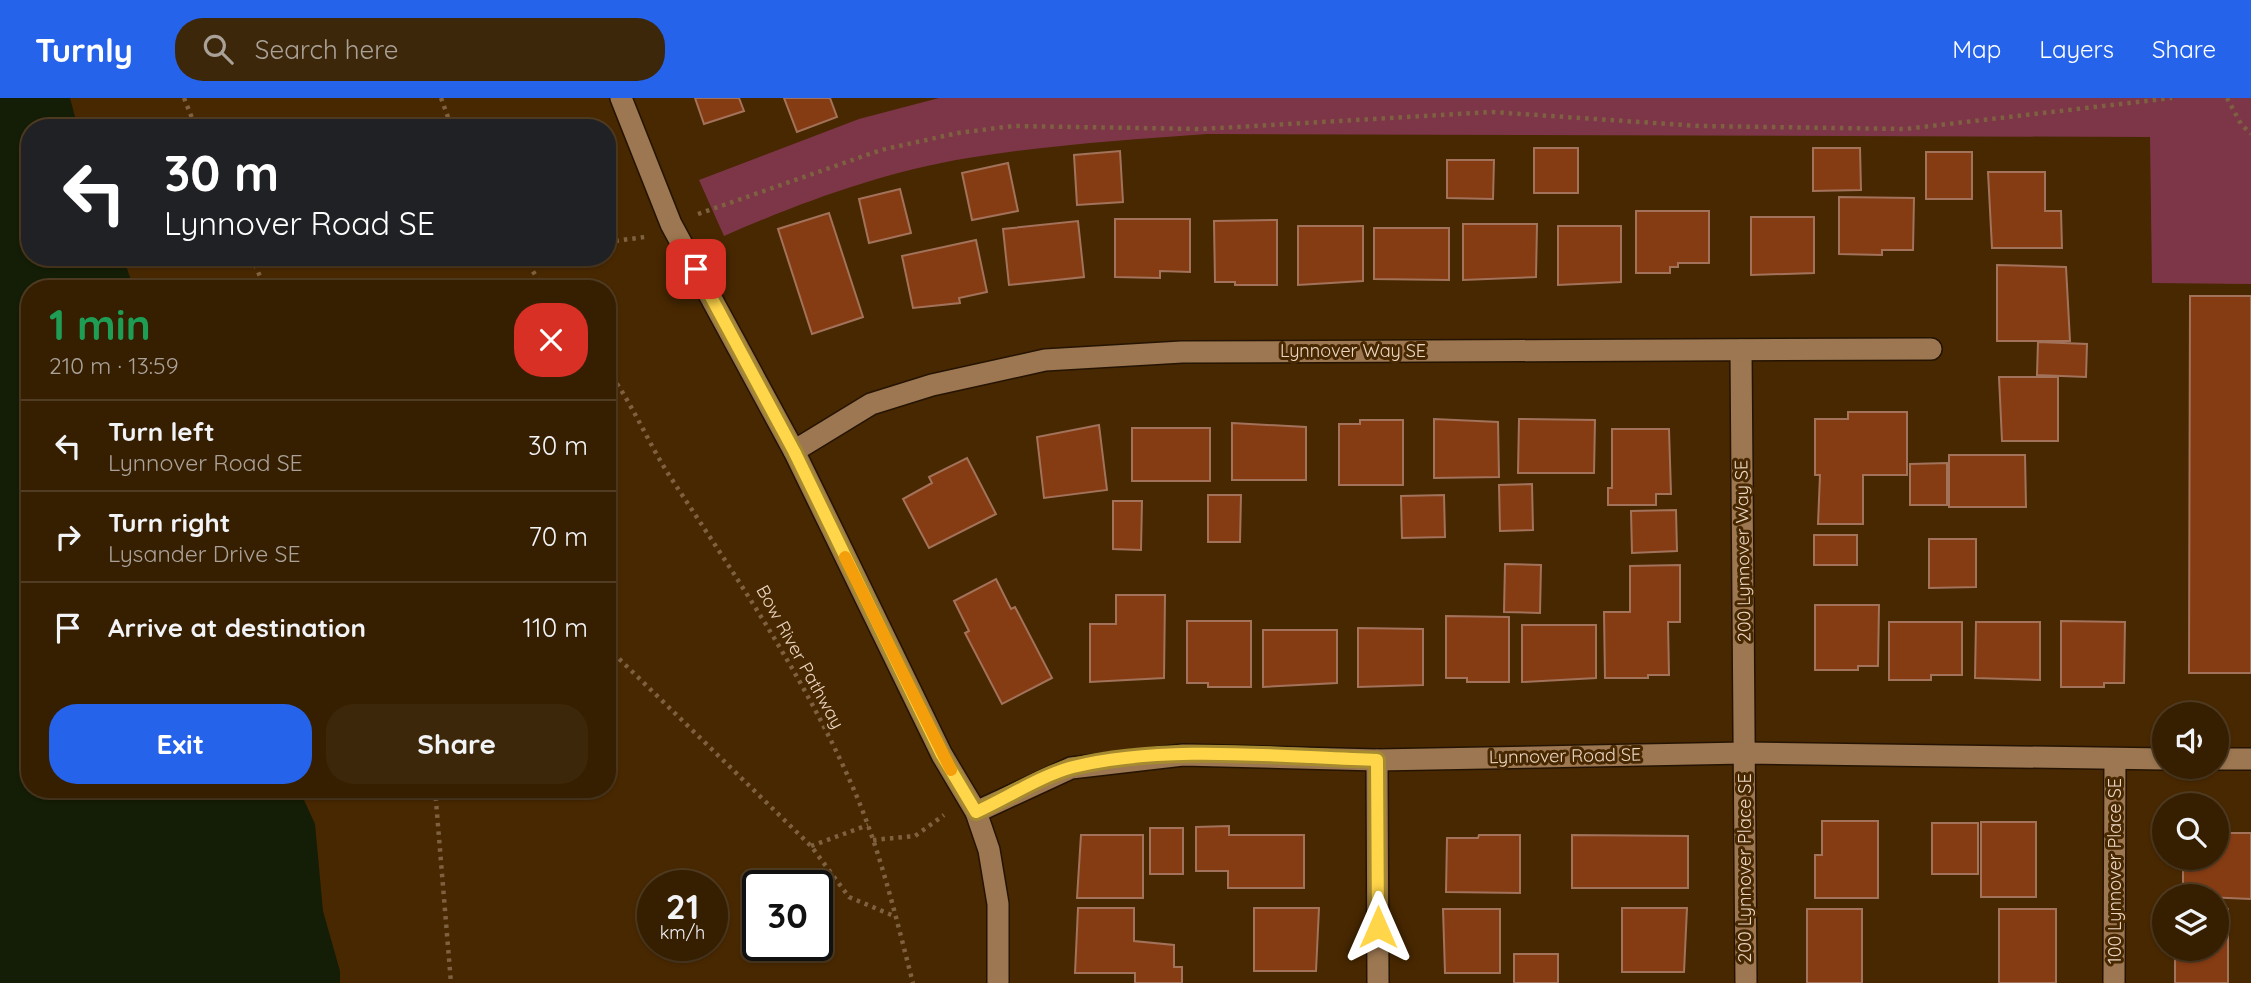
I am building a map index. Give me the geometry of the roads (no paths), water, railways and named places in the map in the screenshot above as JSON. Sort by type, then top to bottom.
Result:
[{"type":"street","points":[[621,98],[671,224],[794,451],[942,755],[972,805],[989,849],[998,904],[998,983]]},
{"type":"street","name":"Lynnover Way SE","points":[[794,451],[871,404],[932,385],[1045,360],[1182,352],[1931,349]]},
{"type":"street","name":"200 Lynnover Way SE","points":[[1741,350],[1745,753]]},
{"type":"street","name":"Lynnover Road SE","points":[[972,805],[1071,768],[1121,760],[1183,755],[1377,760],[1745,753],[2152,759]]},
{"type":"street","name":"200 Lynnover Place SE","points":[[1745,753],[1746,983]]},
{"type":"street","points":[[2229,759],[2251,759]]},
{"type":"street","points":[[1377,760],[1378,983]]},
{"type":"street","name":"100 Lynnover Place SE","points":[[2114,983],[2115,760]]}]
